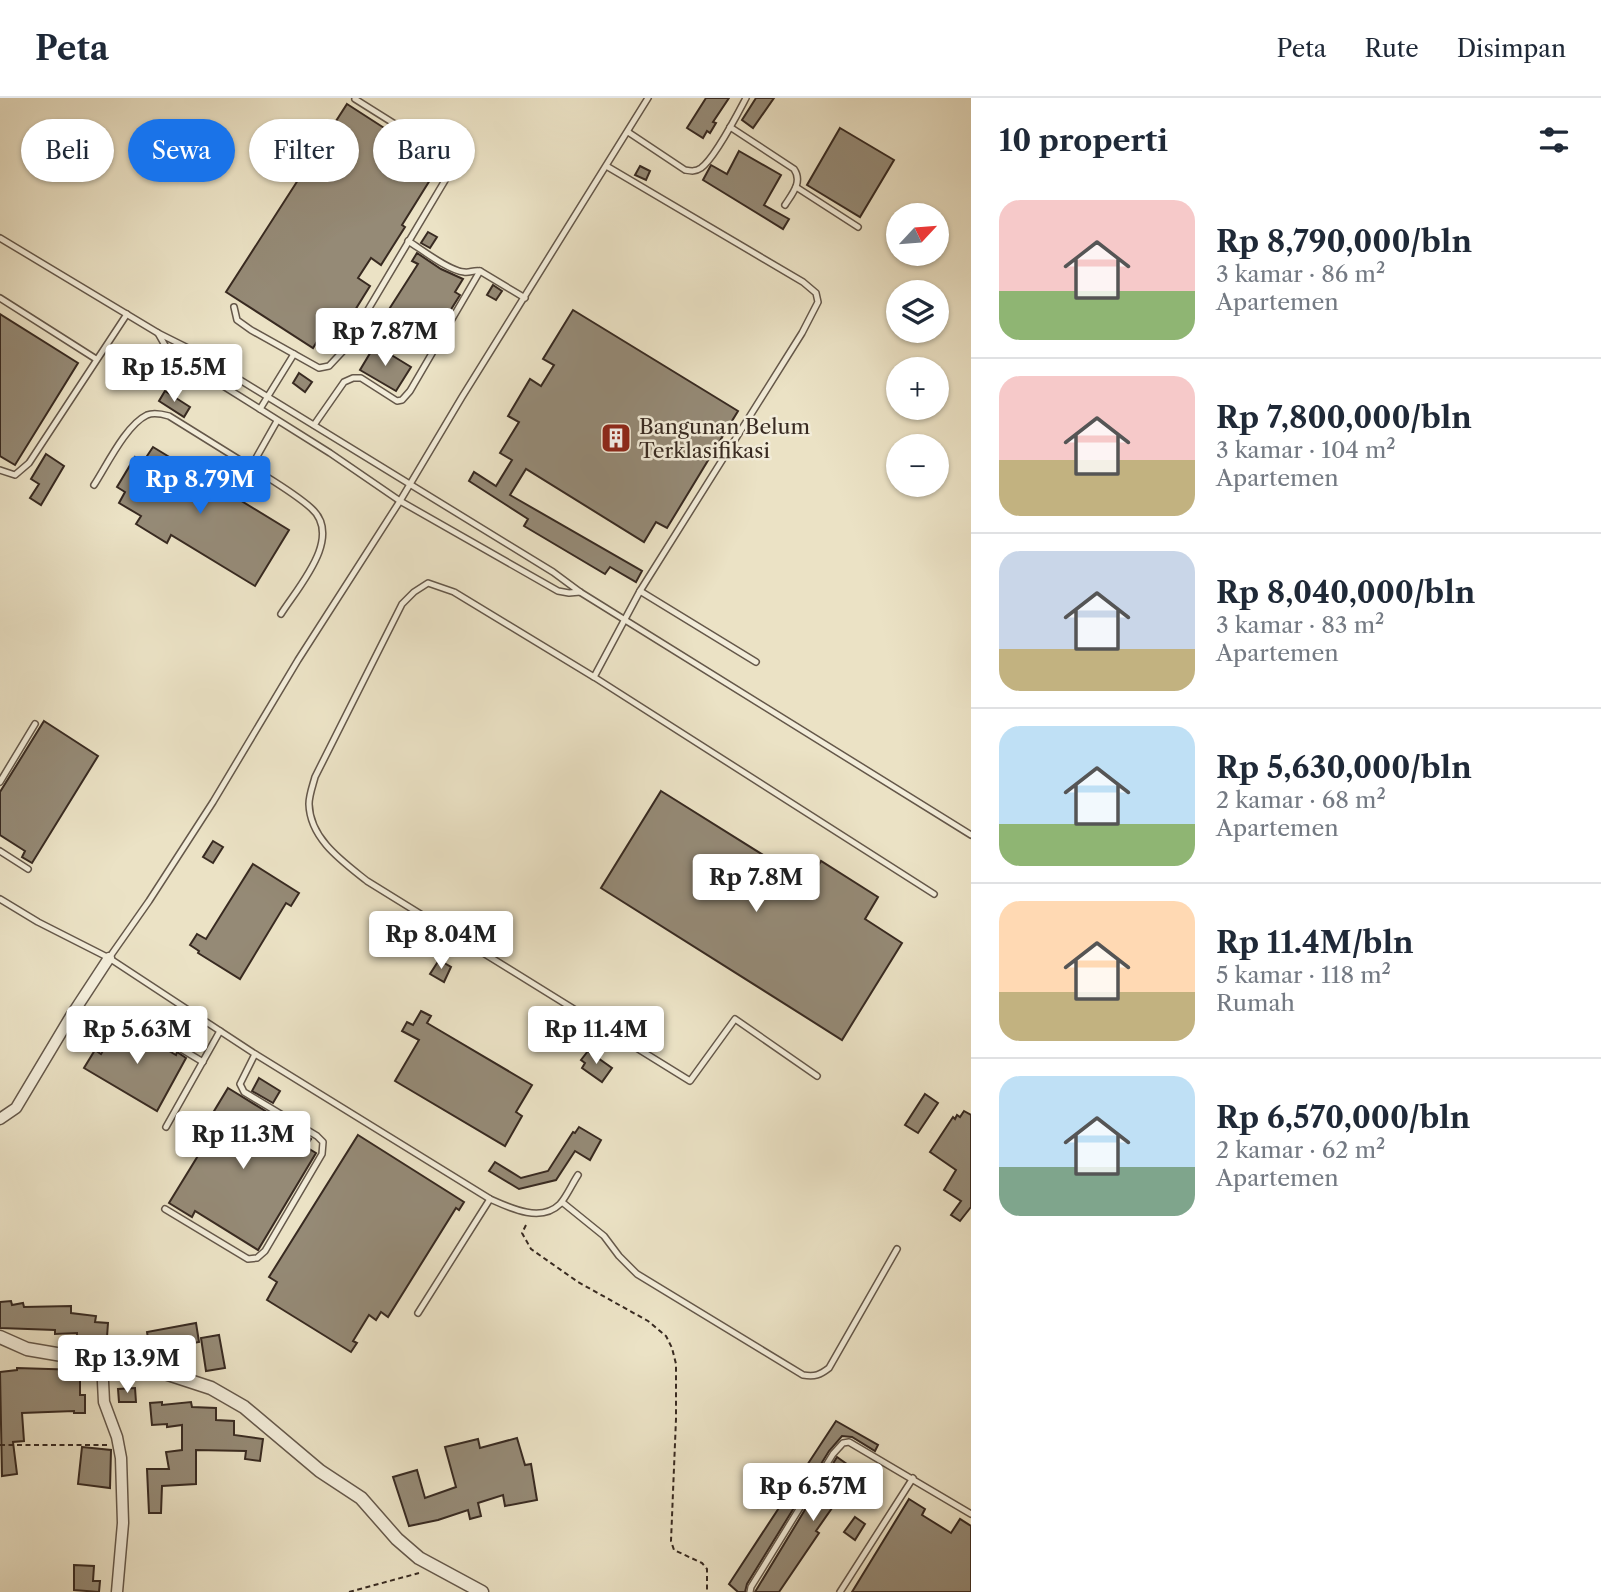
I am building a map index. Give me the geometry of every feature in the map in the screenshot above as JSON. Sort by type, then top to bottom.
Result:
[{"type":"street","points":[[0,1119],[16,1108],[109,958]]},
{"type":"street","points":[[0,1337],[27,1349],[178,1376],[230,1398],[320,1471],[361,1498],[397,1539],[419,1558],[482,1592]]},
{"type":"street","points":[[102,1362],[104,1402],[121,1458],[124,1523],[117,1592]]},
{"type":"lane","points":[[109,958],[213,802],[298,660],[411,484],[648,98]]},
{"type":"lane","points":[[628,132],[685,170],[693,172],[703,167],[746,98]]},
{"type":"lane","points":[[234,307],[237,320],[319,368],[329,366],[344,350],[453,167],[449,158],[355,99]]},
{"type":"lane","points":[[730,127],[794,169],[797,174],[796,187],[785,205]]},
{"type":"lane","points":[[594,677],[640,591],[802,332],[818,302],[816,293],[803,282],[608,167]]},
{"type":"lane","points":[[796,187],[858,227]]},
{"type":"lane","points":[[0,238],[158,333],[188,348],[411,484],[971,835]]},
{"type":"lane","points":[[408,241],[454,269],[465,273],[480,271],[525,298]]},
{"type":"lane","points":[[314,425],[344,382],[353,378],[361,378],[397,401],[402,400],[410,391],[480,271]]},
{"type":"lane","points":[[0,298],[96,359]]},
{"type":"lane","points":[[0,470],[15,475],[29,463],[127,314]]},
{"type":"lane","points":[[158,333],[167,349],[400,501],[558,591],[580,592]]},
{"type":"lane","points":[[260,409],[294,354]]},
{"type":"lane","points":[[94,485],[133,425],[149,414],[160,413],[251,467],[313,509],[324,536],[321,552],[281,614]]},
{"type":"lane","points":[[251,467],[277,421]]},
{"type":"lane","points":[[817,1076],[735,1019],[690,1081],[367,881],[330,850],[314,827],[309,802],[315,777],[402,604],[428,583],[454,592],[594,677],[934,894]]},
{"type":"lane","points":[[640,591],[756,662]]},
{"type":"lane","points":[[0,782],[35,724]]},
{"type":"lane","points":[[0,851],[28,869]]},
{"type":"lane","points":[[0,899],[109,958],[255,1054],[490,1199],[514,1210],[530,1213],[553,1210],[562,1202],[578,1175]]},
{"type":"lane","points":[[130,1018],[203,1062]]},
{"type":"lane","points":[[166,1127],[220,1031]]},
{"type":"lane","points":[[165,1209],[248,1259],[257,1258],[265,1251],[322,1154],[323,1142],[317,1136],[244,1092],[240,1084],[242,1076],[255,1054]]},
{"type":"lane","points":[[418,1313],[490,1199]]},
{"type":"lane","points":[[562,1202],[604,1236],[637,1274],[803,1375],[812,1377],[829,1368],[897,1249]]},
{"type":"lane","points":[[750,1592],[826,1465],[843,1443],[849,1442],[971,1514]]},
{"type":"lane","points":[[840,1592],[913,1479]]},
{"type":"path","points":[[526,1225],[523,1233],[531,1249],[578,1282],[648,1321],[666,1336],[672,1348],[676,1364],[676,1419],[671,1541],[674,1550],[702,1563],[707,1569],[707,1592]]},
{"type":"path","points":[[0,1445],[119,1445]]},
{"type":"path","points":[[349,1592],[437,1568]]},
{"type":"building","points":[[706,98],[729,98],[713,122],[716,123],[710,133],[707,131],[703,138],[687,128]]},
{"type":"building","points":[[756,98],[774,98],[753,128],[742,120]]},
{"type":"building","points":[[347,104],[373,121],[373,182],[429,182],[381,265],[371,258],[358,278],[370,286],[347,323],[334,314],[313,348],[226,292],[297,182],[359,182],[359,119],[337,119]]},
{"type":"building","points":[[840,128],[894,160],[860,217],[807,185]]},
{"type":"building","points":[[739,151],[781,175],[764,205],[789,219],[783,229],[703,180],[711,165],[727,174]]},
{"type":"building","points":[[640,166],[650,171],[646,180],[635,175]]},
{"type":"building","points":[[428,232],[437,237],[430,248],[421,243]]},
{"type":"building","points":[[417,253],[441,269],[463,279],[455,292],[460,295],[435,335],[402,315],[384,343],[372,336],[418,264],[412,261]]},
{"type":"building","points":[[493,285],[502,291],[496,300],[487,295]]},
{"type":"building","name":"Bangunan Belum Terklasifikasi","points":[[573,310],[738,411],[667,528],[656,522],[644,542],[526,469],[510,495],[642,571],[636,582],[610,567],[605,574],[524,526],[528,519],[469,481],[474,472],[496,486],[512,460],[500,453],[519,422],[508,416],[530,379],[541,386],[554,365],[543,359]]},
{"type":"building","points":[[0,314],[78,363],[15,465],[0,456]]},
{"type":"building","points":[[375,345],[411,367],[396,391],[360,370]]},
{"type":"building","points":[[117,350],[134,360],[127,371],[110,361]]},
{"type":"building","points":[[299,373],[312,382],[305,392],[293,383]]},
{"type":"building","points":[[165,391],[190,407],[184,417],[159,401]]},
{"type":"building","points":[[153,447],[289,530],[255,586],[171,535],[167,543],[136,524],[141,516],[119,503],[125,492],[117,487],[135,457],[143,462]]},
{"type":"building","points":[[46,454],[64,466],[41,505],[30,498],[39,484],[31,479]]},
{"type":"building","points":[[44,721],[98,756],[32,863],[22,857],[25,851],[0,835],[0,792]]},
{"type":"building","points":[[661,791],[808,883],[821,861],[878,897],[865,919],[902,943],[842,1040],[601,888]]},
{"type":"building","points":[[213,841],[223,847],[213,863],[203,857]]},
{"type":"building","points":[[253,864],[299,893],[291,906],[286,903],[240,979],[198,953],[199,951],[190,945],[197,934],[206,939]]},
{"type":"building","points":[[439,960],[451,967],[444,982],[430,974]]},
{"type":"building","points":[[421,1011],[431,1016],[427,1023],[532,1085],[516,1112],[522,1116],[505,1146],[395,1081],[419,1040],[402,1031],[407,1022],[413,1025]]},
{"type":"building","points":[[120,1022],[176,1055],[177,1052],[186,1058],[157,1111],[84,1068],[95,1050],[101,1054]]},
{"type":"building","points":[[593,1050],[600,1055],[598,1058],[612,1068],[602,1082],[582,1068],[585,1063],[581,1060],[588,1051],[590,1053]]},
{"type":"building","points":[[259,1078],[280,1091],[273,1103],[252,1091]]},
{"type":"building","points":[[228,1088],[267,1112],[262,1120],[295,1140],[300,1132],[311,1139],[306,1147],[316,1153],[258,1250],[195,1211],[192,1217],[169,1203],[207,1141],[199,1136]]},
{"type":"building","points":[[925,1094],[938,1103],[918,1133],[905,1125]]},
{"type":"building","points":[[964,1111],[971,1115],[971,1207],[960,1221],[951,1215],[961,1201],[944,1190],[956,1170],[930,1152],[953,1117],[960,1117]]},
{"type":"building","points":[[579,1127],[601,1140],[590,1160],[575,1151],[556,1180],[519,1189],[489,1171],[495,1162],[521,1178],[548,1171]]},
{"type":"building","points":[[358,1135],[464,1202],[459,1210],[456,1208],[388,1317],[381,1312],[376,1320],[369,1315],[353,1341],[357,1343],[351,1352],[267,1300],[277,1282],[269,1277]]},
{"type":"building","points":[[11,1301],[12,1305],[23,1303],[24,1307],[71,1306],[71,1313],[96,1316],[95,1322],[108,1323],[107,1337],[124,1337],[124,1357],[111,1354],[111,1347],[84,1346],[84,1343],[77,1342],[77,1333],[55,1334],[55,1330],[0,1328],[0,1302]]},
{"type":"building","points":[[196,1323],[199,1342],[150,1351],[147,1332]]},
{"type":"building","points":[[219,1335],[225,1368],[206,1371],[201,1338]]},
{"type":"building","points":[[17,1368],[80,1370],[80,1395],[85,1395],[85,1413],[22,1413],[24,1441],[13,1442],[17,1474],[2,1476],[0,1372]]},
{"type":"building","points":[[135,1388],[136,1402],[119,1402],[118,1389]]},
{"type":"building","points":[[162,1402],[162,1405],[191,1402],[192,1407],[216,1408],[216,1420],[234,1421],[234,1435],[263,1439],[260,1461],[245,1459],[246,1451],[196,1450],[196,1484],[162,1486],[161,1513],[149,1513],[147,1469],[169,1469],[166,1452],[182,1450],[182,1425],[152,1425],[150,1403]]},
{"type":"building","points":[[836,1421],[878,1445],[875,1451],[852,1437],[842,1436],[829,1451],[747,1584],[745,1592],[738,1592],[729,1584]]},
{"type":"building","points":[[517,1438],[525,1465],[531,1464],[537,1500],[505,1506],[503,1495],[478,1503],[481,1516],[470,1519],[468,1510],[409,1526],[393,1477],[417,1470],[425,1498],[456,1487],[445,1447],[478,1439],[480,1448]]},
{"type":"building","points":[[82,1447],[111,1450],[110,1488],[78,1484]]},
{"type":"building","points":[[837,1457],[858,1472],[855,1476],[875,1487],[869,1500],[846,1488],[779,1592],[755,1592]]},
{"type":"building","points":[[909,1499],[925,1509],[922,1515],[951,1533],[960,1519],[971,1526],[971,1592],[852,1592]]},
{"type":"building","points":[[855,1517],[865,1524],[855,1540],[844,1532]]},
{"type":"building","points":[[74,1565],[94,1566],[93,1581],[100,1581],[99,1592],[74,1590]]},
{"type":"place","name":"Bangunan Belum Terklasifikasi","points":[[616,438]]}]
